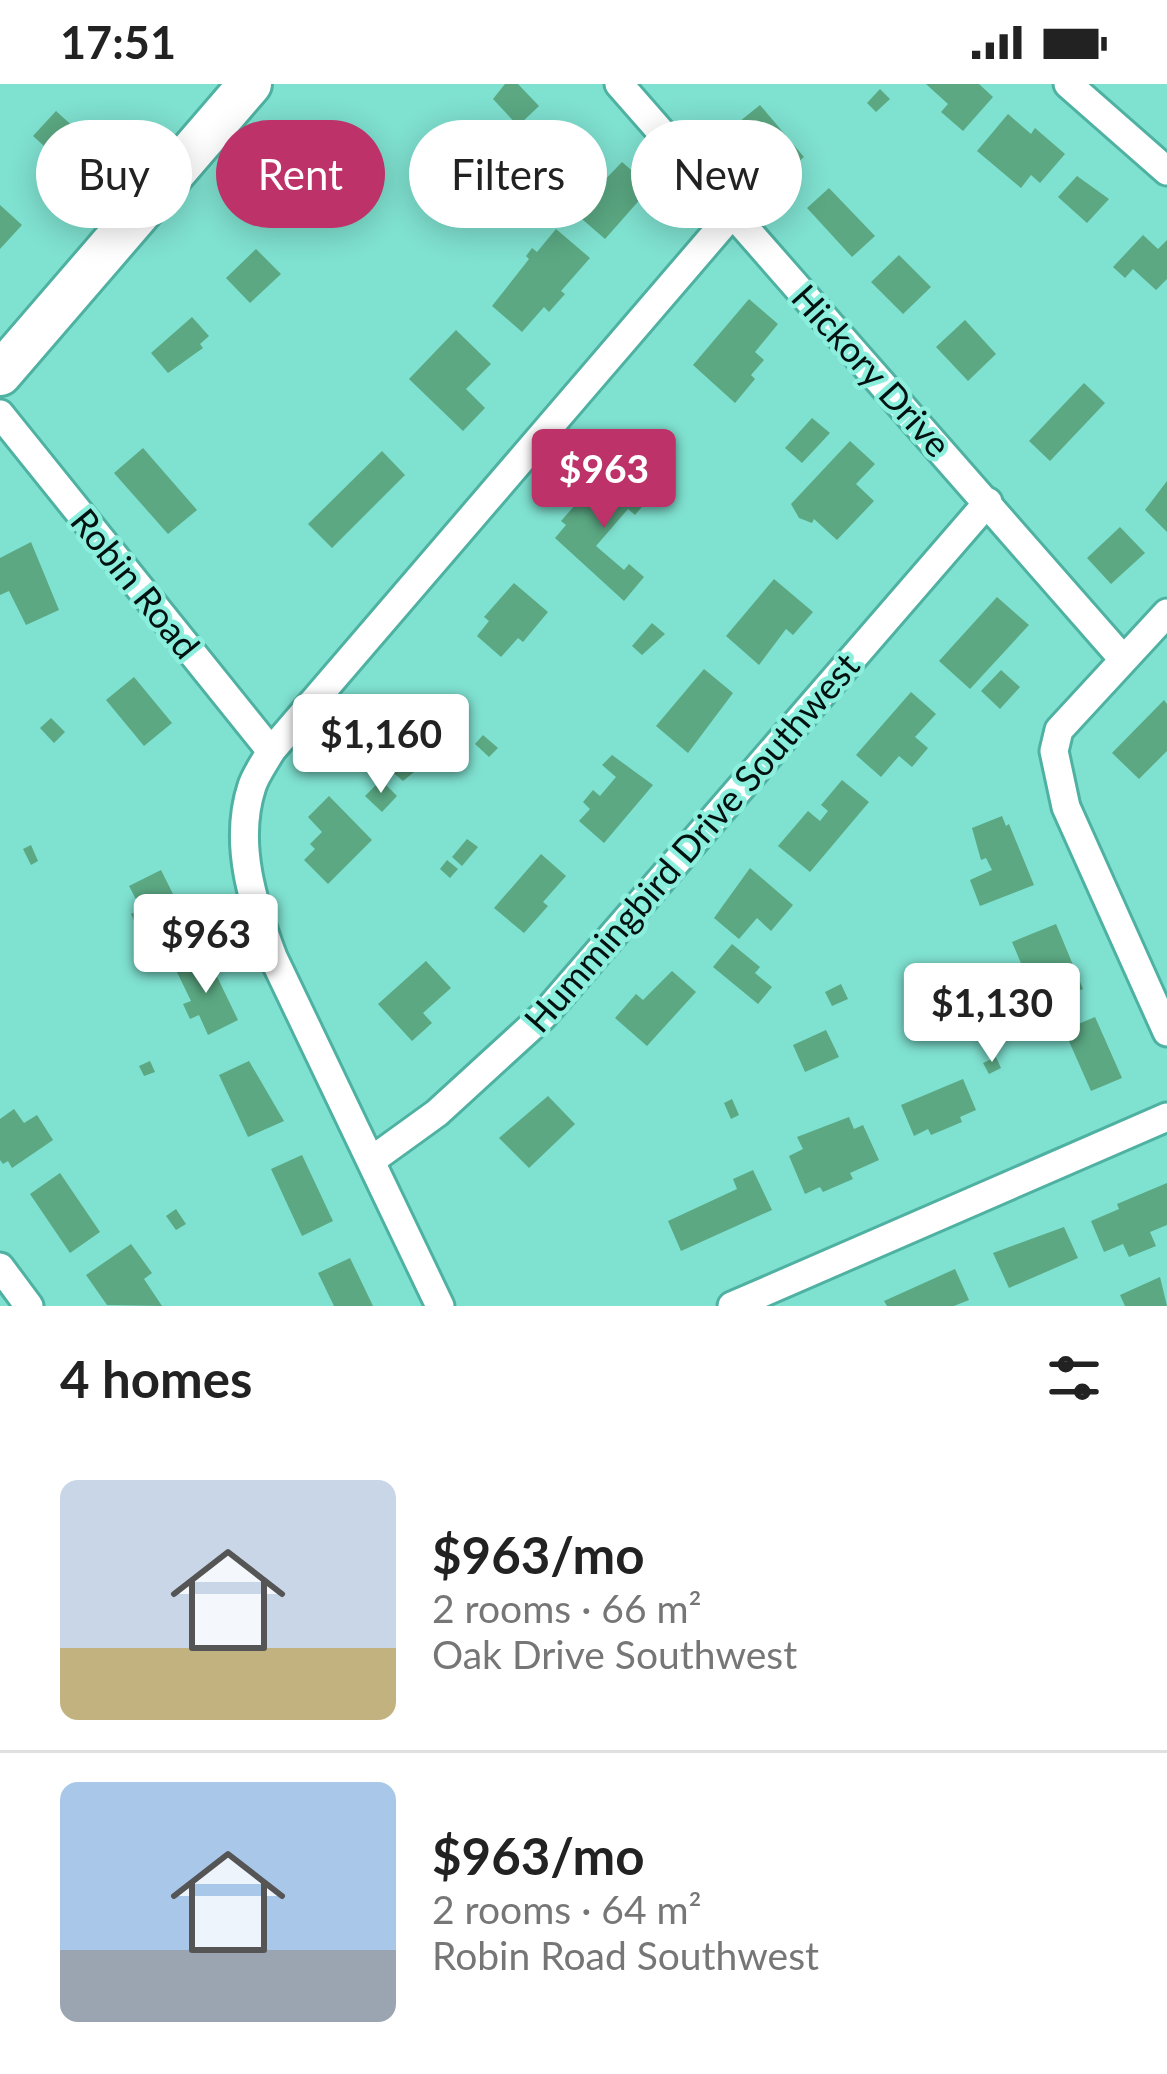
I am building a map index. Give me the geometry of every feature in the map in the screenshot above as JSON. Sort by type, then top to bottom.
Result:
[{"type":"main road","points":[[0,374],[250,84]]},
{"type":"street","name":"Hickory Drive","points":[[619,84],[651,120]]},
{"type":"street","points":[[1068,84],[1167,172]]},
{"type":"street","points":[[440,1306],[273,957],[254,905],[244,845],[252,786],[271,752],[720,228]]},
{"type":"street","name":"Hickory Drive","points":[[746,228],[1123,658]]},
{"type":"street","name":"Robin Road","points":[[0,414],[271,752]]},
{"type":"street","name":"Hummingbird Drive Southwest","points":[[372,1160],[437,1113],[543,1016],[988,502]]},
{"type":"street","points":[[1167,613],[1058,730],[1054,751],[1066,806],[1167,1032]]},
{"type":"street","points":[[732,1306],[1167,1117]]},
{"type":"street","points":[[0,1267],[29,1306]]},
{"type":"building","points":[[505,84],[518,84],[539,106],[524,120],[512,120],[493,99]]},
{"type":"building","points":[[926,84],[979,84],[993,97],[963,131],[941,112],[948,104]]},
{"type":"building","points":[[880,89],[890,99],[876,112],[867,103]]},
{"type":"building","points":[[760,105],[773,120],[741,120]]},
{"type":"building","points":[[1008,114],[1031,134],[1035,128],[1065,154],[1040,183],[1031,175],[1021,188],[977,151]]},
{"type":"building","points":[[622,162],[631,170],[631,210],[605,239],[592,228],[607,228],[607,178]]},
{"type":"building","points":[[1077,176],[1109,199],[1087,223],[1058,197]]},
{"type":"building","points":[[829,188],[875,236],[852,257],[807,208]]},
{"type":"building","points":[[0,205],[22,225],[0,249]]},
{"type":"building","points":[[556,229],[590,258],[549,312],[544,307],[522,332],[492,306],[529,259],[526,256],[532,248],[537,252]]},
{"type":"building","points":[[1143,235],[1158,249],[1167,240],[1167,279],[1156,290],[1133,269],[1125,278],[1113,267]]},
{"type":"building","points":[[256,249],[281,274],[250,303],[226,278]]},
{"type":"building","points":[[899,255],[931,287],[903,314],[871,282]]},
{"type":"building","points":[[749,299],[778,324],[755,352],[764,360],[735,403],[693,365]]},
{"type":"building","points":[[192,317],[209,336],[200,344],[203,348],[168,373],[151,353]]},
{"type":"building","points":[[965,320],[996,354],[968,381],[936,347]]},
{"type":"building","points":[[456,330],[491,364],[466,389],[485,408],[463,431],[409,379]]},
{"type":"building","points":[[1084,383],[1105,403],[1050,461],[1029,441]]},
{"type":"building","points":[[812,418],[830,433],[802,463],[785,448]]},
{"type":"building","points":[[850,441],[875,464],[856,484],[874,501],[837,540],[814,519],[812,523],[799,518],[791,504]]},
{"type":"building","points":[[143,448],[197,510],[168,534],[114,473]]},
{"type":"building","points":[[382,451],[405,475],[332,548],[308,524]]},
{"type":"building","points":[[629,475],[653,494],[635,515],[628,509],[596,546],[624,570],[629,564],[644,577],[624,601],[555,538],[566,525],[561,521],[590,488],[595,492],[607,478],[618,488]]},
{"type":"building","points":[[1167,481],[1167,532],[1145,510]]},
{"type":"building","points":[[1120,527],[1145,553],[1111,584],[1087,558]]},
{"type":"building","points":[[31,542],[59,610],[26,625],[9,591],[0,595],[0,558]]},
{"type":"building","points":[[774,579],[813,612],[793,635],[786,629],[759,665],[726,636]]},
{"type":"building","points":[[514,583],[548,612],[523,642],[518,638],[501,657],[477,636],[489,621],[484,617]]},
{"type":"building","points":[[997,597],[1029,625],[970,689],[939,661]]},
{"type":"building","points":[[652,623],[665,634],[642,655],[632,646]]},
{"type":"building","points":[[704,669],[733,693],[688,753],[656,726]]},
{"type":"building","points":[[1001,670],[1020,687],[1000,709],[981,691]]},
{"type":"building","points":[[134,677],[172,723],[144,746],[106,700]]},
{"type":"building","points":[[911,692],[936,714],[915,737],[928,748],[912,767],[899,756],[881,777],[856,755]]},
{"type":"building","points":[[418,696],[450,726],[429,749],[435,755],[403,781],[375,757],[385,745],[378,739],[395,720],[402,726],[409,718],[402,713]]},
{"type":"building","points":[[1164,700],[1167,751],[1139,779],[1112,753]]},
{"type":"building","points":[[51,718],[65,732],[54,743],[40,728]]},
{"type":"building","points":[[483,735],[498,748],[489,757],[475,744]]},
{"type":"building","points":[[612,755],[653,785],[604,843],[579,821],[590,809],[583,802],[593,790],[600,796],[616,777],[602,765]]},
{"type":"building","points":[[381,780],[397,796],[382,812],[365,796]]},
{"type":"building","points":[[842,780],[869,802],[810,872],[778,846],[808,811],[820,821],[828,811],[821,805]]},
{"type":"building","points":[[329,796],[372,840],[328,884],[304,860],[315,849],[310,844],[322,832],[308,817]]},
{"type":"building","points":[[1002,816],[1034,885],[980,906],[970,880],[992,870],[986,858],[981,860],[972,828]]},
{"type":"building","points":[[467,839],[478,847],[462,866],[452,857]]},
{"type":"building","points":[[31,845],[38,861],[31,865],[23,849]]},
{"type":"building","points":[[541,854],[566,876],[524,933],[494,908]]},
{"type":"building","points":[[447,860],[458,869],[450,878],[440,869]]},
{"type":"building","points":[[750,868],[793,905],[771,931],[757,918],[739,939],[714,918]]},
{"type":"building","points":[[161,870],[184,916],[142,937],[131,914],[141,909],[129,886]]},
{"type":"building","points":[[1056,924],[1083,989],[1052,1002],[1041,977],[1029,982],[1012,942]]},
{"type":"building","points":[[732,944],[760,967],[755,973],[772,987],[758,1004],[713,967]]},
{"type":"building","points":[[207,956],[238,1020],[208,1035],[199,1015],[190,1019],[183,1004],[191,1001],[176,970]]},
{"type":"building","points":[[426,961],[451,988],[423,1013],[432,1023],[412,1041],[378,1004]]},
{"type":"building","points":[[672,971],[696,992],[647,1046],[615,1018],[636,994],[643,1000]]},
{"type":"building","points":[[841,984],[848,999],[832,1006],[825,992]]},
{"type":"building","points":[[1095,1017],[1122,1078],[1091,1091],[1064,1030]]},
{"type":"building","points":[[826,1030],[839,1057],[805,1072],[793,1045]]},
{"type":"building","points":[[996,1057],[1001,1068],[989,1074],[983,1063]]},
{"type":"building","points":[[150,1061],[155,1072],[144,1076],[139,1066]]},
{"type":"building","points":[[249,1061],[284,1121],[248,1137],[219,1075]]},
{"type":"building","points":[[963,1079],[976,1110],[960,1117],[962,1122],[931,1135],[928,1129],[914,1136],[901,1105]]},
{"type":"building","points":[[548,1096],[575,1124],[529,1168],[499,1138]]},
{"type":"building","points":[[732,1099],[739,1115],[731,1119],[724,1103]]},
{"type":"building","points":[[14,1109],[24,1123],[37,1115],[53,1140],[12,1168],[8,1161],[0,1160],[0,1119]]},
{"type":"building","points":[[849,1117],[854,1129],[863,1125],[879,1160],[850,1173],[853,1179],[805,1194],[789,1156],[803,1149],[797,1137]]},
{"type":"building","points":[[302,1155],[333,1221],[302,1236],[271,1169]]},
{"type":"building","points":[[753,1170],[772,1210],[681,1251],[668,1221],[737,1189],[733,1179]]},
{"type":"building","points":[[60,1173],[100,1232],[70,1253],[30,1194]]},
{"type":"building","points":[[1167,1183],[1167,1225],[1150,1232],[1156,1246],[1129,1257],[1123,1244],[1104,1252],[1091,1221]]},
{"type":"building","points":[[176,1209],[186,1224],[176,1230],[166,1216]]},
{"type":"building","points":[[1064,1227],[1078,1258],[1009,1288],[993,1253]]},
{"type":"building","points":[[131,1244],[152,1273],[144,1279],[162,1306],[107,1305],[86,1275]]},
{"type":"building","points":[[350,1258],[373,1306],[334,1306],[318,1273]]},
{"type":"building","points":[[955,1269],[969,1300],[954,1306],[887,1306],[884,1301]]},
{"type":"building","points":[[1160,1277],[1167,1306],[1125,1306],[1120,1295]]}]
